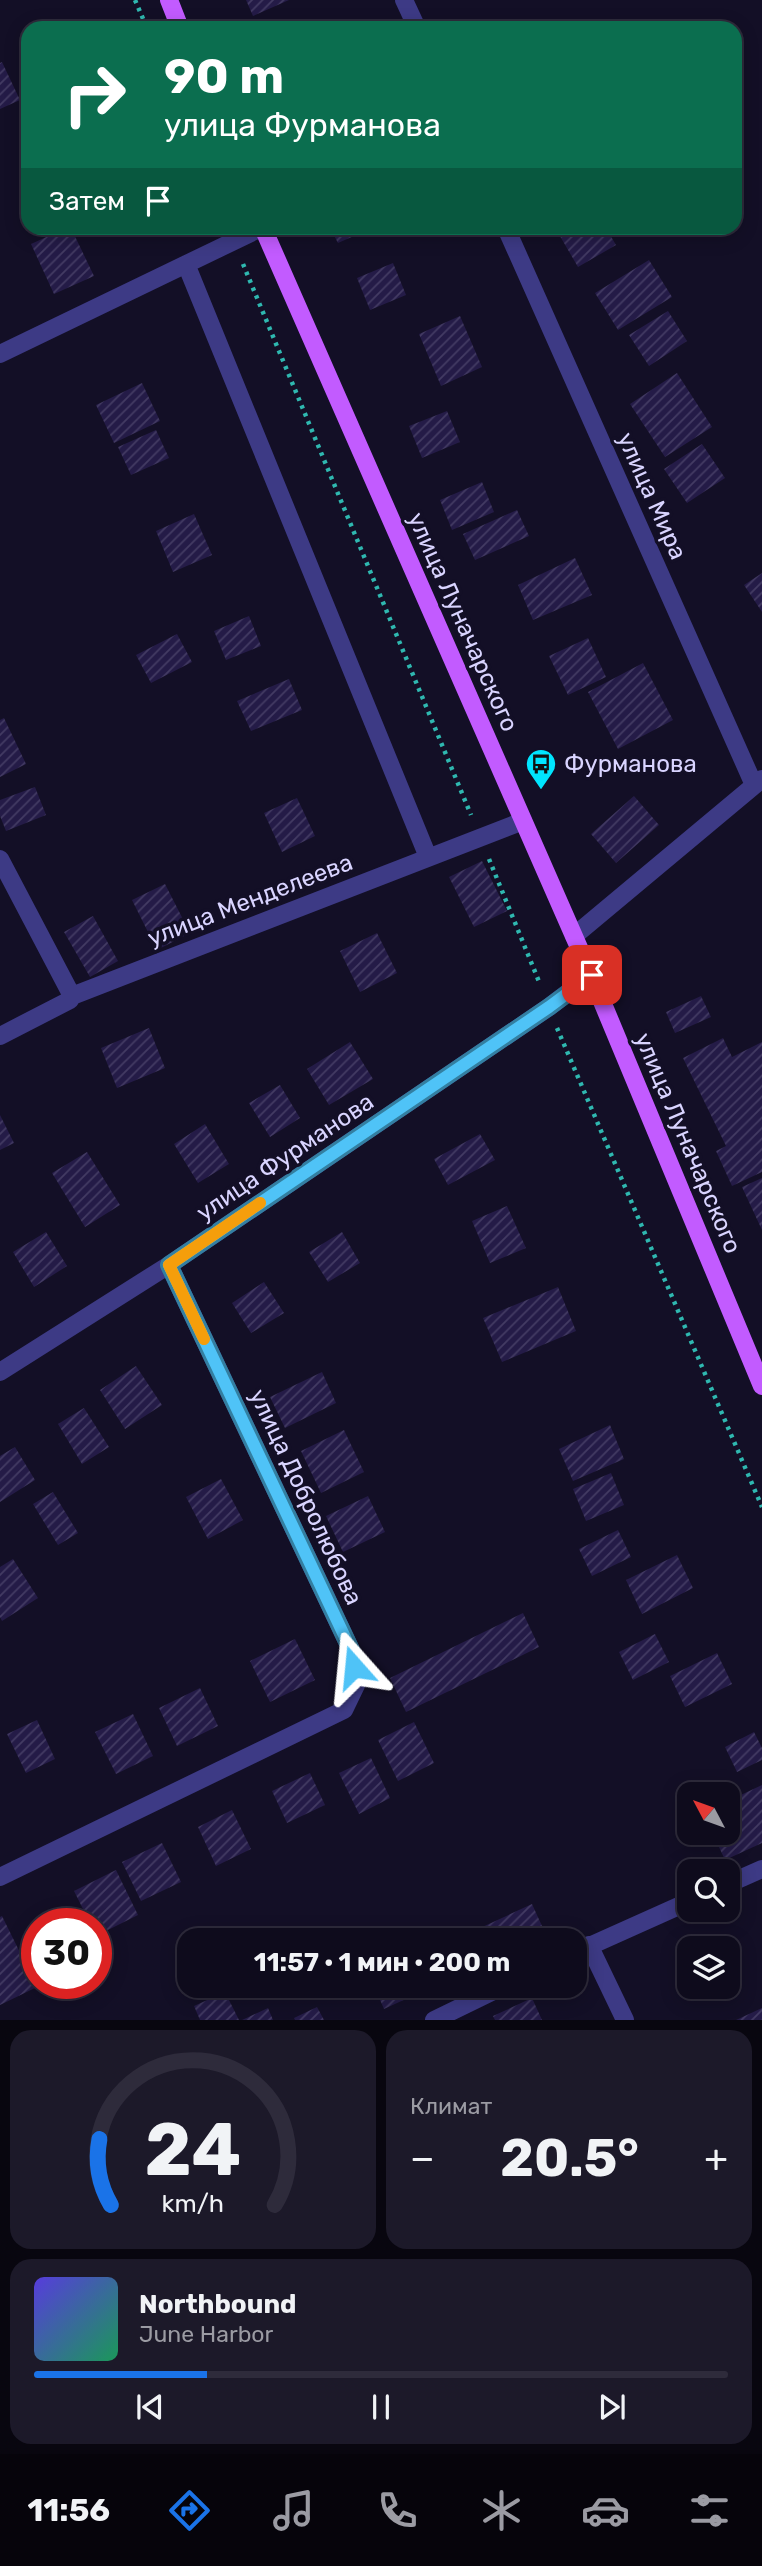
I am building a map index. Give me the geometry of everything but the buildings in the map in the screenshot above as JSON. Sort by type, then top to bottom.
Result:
[{"type":"main road","points":[[169,0],[177,21]]},
{"type":"main road","name":"улица Луначарского","points":[[265,235],[592,975],[762,1386]]},
{"type":"street","points":[[404,0],[414,21]]},
{"type":"street","points":[[0,354],[246,235]]},
{"type":"street","name":"улица Мира","points":[[509,235],[758,782]]},
{"type":"street","points":[[186,264],[428,857]]},
{"type":"street","points":[[574,936],[758,782]]},
{"type":"street","name":"улица Менделеева","points":[[0,1036],[70,1000],[72,996],[523,821]]},
{"type":"street","points":[[0,859],[72,996]]},
{"type":"street","name":"улица Фурманова","points":[[0,1372],[169,1265],[592,975]]},
{"type":"street","name":"улица Добролюбова","points":[[0,1877],[344,1710],[357,1683],[352,1652],[169,1265]]},
{"type":"street","points":[[740,1879],[762,1869]]},
{"type":"street","points":[[587,1947],[677,1907]]},
{"type":"street","points":[[587,1957],[625,2020]]},
{"type":"street","points":[[434,2020],[479,1998]]},
{"type":"path","points":[[135,0],[144,21]]},
{"type":"path","points":[[233,241],[549,1007],[762,1507]]},
{"type":"slow traffic","points":[[204,1339],[169,1265],[260,1203]]},
{"type":"place","name":"Фурманова","points":[[541,791]]},
{"type":"route","points":[[354,1667],[352,1652],[169,1265],[592,975]]}]
